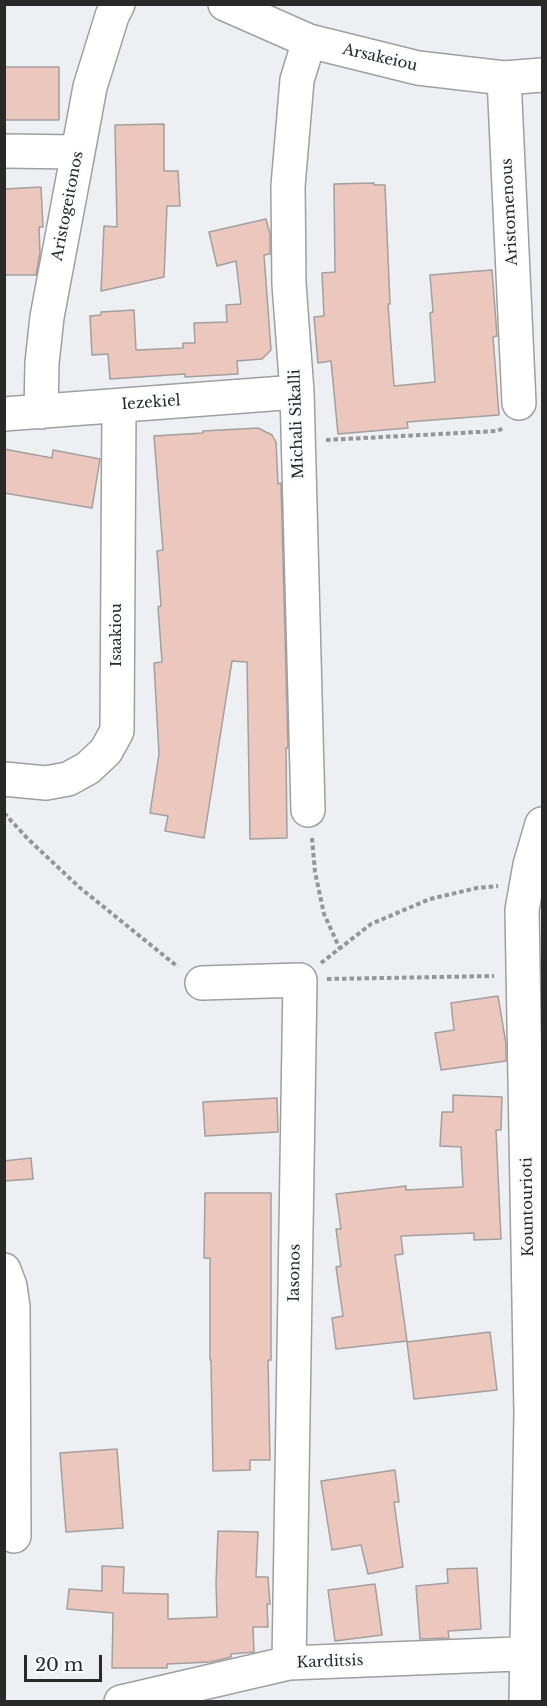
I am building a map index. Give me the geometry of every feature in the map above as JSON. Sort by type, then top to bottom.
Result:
[{"type":"street","name":"Aristogeitonos","points":[[41,412],[46,316],[90,87],[112,16],[118,4]]},
{"type":"street","name":"Arsakeiou","points":[[225,4],[309,41],[418,68],[504,78],[543,75]]},
{"type":"street","name":"Michali Sikalli","points":[[309,41],[297,80],[288,186],[289,284],[299,441],[309,810]]},
{"type":"street","name":"Aristomenous","points":[[504,78],[510,230],[530,344],[519,403]]},
{"type":"street","points":[[4,151],[78,152]]},
{"type":"street","name":"Iezekiel","points":[[4,414],[297,392]]},
{"type":"street","name":"Isaakiou","points":[[4,779],[46,783],[68,779],[88,768],[106,751],[117,731],[119,406]]},
{"type":"street","name":"Kountourioti","points":[[526,1701],[535,1653],[537,1413],[522,910],[525,883],[542,824]]},
{"type":"street","points":[[202,983],[300,980]]},
{"type":"street","name":"Iasonos","points":[[289,1663],[300,980]]},
{"type":"street","points":[[4,1270],[10,1286],[13,1307],[9,1456],[14,1536]]},
{"type":"street","name":"Karditsis","points":[[121,1701],[289,1663],[535,1653]]},
{"type":"path","points":[[299,441],[497,431],[511,426],[519,403]]},
{"type":"path","points":[[309,810],[315,872],[324,914],[339,949]]},
{"type":"path","points":[[4,813],[79,887],[187,974],[202,983]]},
{"type":"path","points":[[300,980],[371,924],[430,899],[477,888],[525,883]]},
{"type":"path","points":[[300,980],[523,975]]},
{"type":"building","points":[[4,67],[59,67],[59,120],[4,120]]},
{"type":"building","points":[[164,124],[164,171],[178,171],[180,206],[167,206],[164,277],[101,291],[104,226],[117,227],[115,125]]},
{"type":"building","points":[[374,183],[374,185],[385,185],[390,304],[388,304],[394,386],[435,382],[430,275],[492,270],[497,336],[493,337],[499,415],[407,422],[408,428],[338,434],[331,361],[318,363],[314,317],[324,316],[322,273],[335,272],[334,184]]},
{"type":"building","points":[[41,187],[43,227],[39,227],[40,253],[36,275],[4,275],[4,189]]},
{"type":"building","points":[[266,219],[270,234],[270,254],[264,255],[271,350],[262,359],[237,361],[238,374],[185,377],[185,374],[110,379],[108,354],[92,355],[90,316],[101,315],[101,312],[134,310],[136,350],[183,348],[183,343],[195,343],[194,323],[227,322],[226,305],[241,304],[236,261],[217,266],[209,232]]},
{"type":"building","points":[[258,428],[272,435],[276,442],[278,484],[281,483],[288,748],[286,748],[287,838],[250,839],[247,662],[232,661],[204,838],[165,831],[168,816],[150,813],[159,754],[154,663],[162,662],[157,551],[163,550],[154,436]]},
{"type":"building","points":[[4,449],[52,458],[53,450],[100,459],[92,508],[4,493]]},
{"type":"building","points":[[498,996],[506,1044],[506,1061],[441,1070],[435,1033],[454,1030],[451,1003]]},
{"type":"building","points":[[453,1095],[502,1097],[501,1130],[496,1130],[501,1239],[474,1240],[474,1233],[401,1236],[403,1254],[395,1255],[407,1341],[336,1349],[332,1318],[343,1316],[336,1267],[341,1266],[336,1229],[341,1229],[336,1194],[406,1186],[406,1190],[463,1187],[461,1147],[440,1146],[442,1112],[453,1112]]},
{"type":"building","points":[[277,1098],[278,1132],[205,1136],[203,1102]]},
{"type":"building","points":[[31,1158],[33,1179],[4,1181],[4,1161]]},
{"type":"building","points":[[205,1193],[271,1193],[271,1360],[268,1360],[270,1460],[250,1460],[250,1470],[213,1471],[210,1258],[204,1258]]},
{"type":"building","points":[[490,1332],[497,1390],[414,1399],[407,1342]]},
{"type":"building","points":[[117,1449],[123,1528],[66,1532],[60,1453]]},
{"type":"building","points":[[395,1470],[399,1502],[394,1502],[403,1567],[368,1574],[361,1545],[332,1550],[321,1481]]},
{"type":"building","points":[[218,1531],[258,1532],[256,1577],[268,1577],[270,1604],[267,1604],[268,1627],[253,1627],[254,1652],[231,1654],[231,1657],[210,1662],[167,1664],[167,1668],[112,1668],[113,1613],[67,1609],[69,1589],[102,1591],[102,1566],[124,1567],[123,1593],[168,1594],[168,1619],[217,1617]]},
{"type":"building","points":[[477,1568],[481,1629],[448,1631],[449,1638],[420,1639],[416,1586],[448,1583],[447,1569]]},
{"type":"building","points":[[375,1584],[382,1635],[335,1641],[328,1590]]}]
